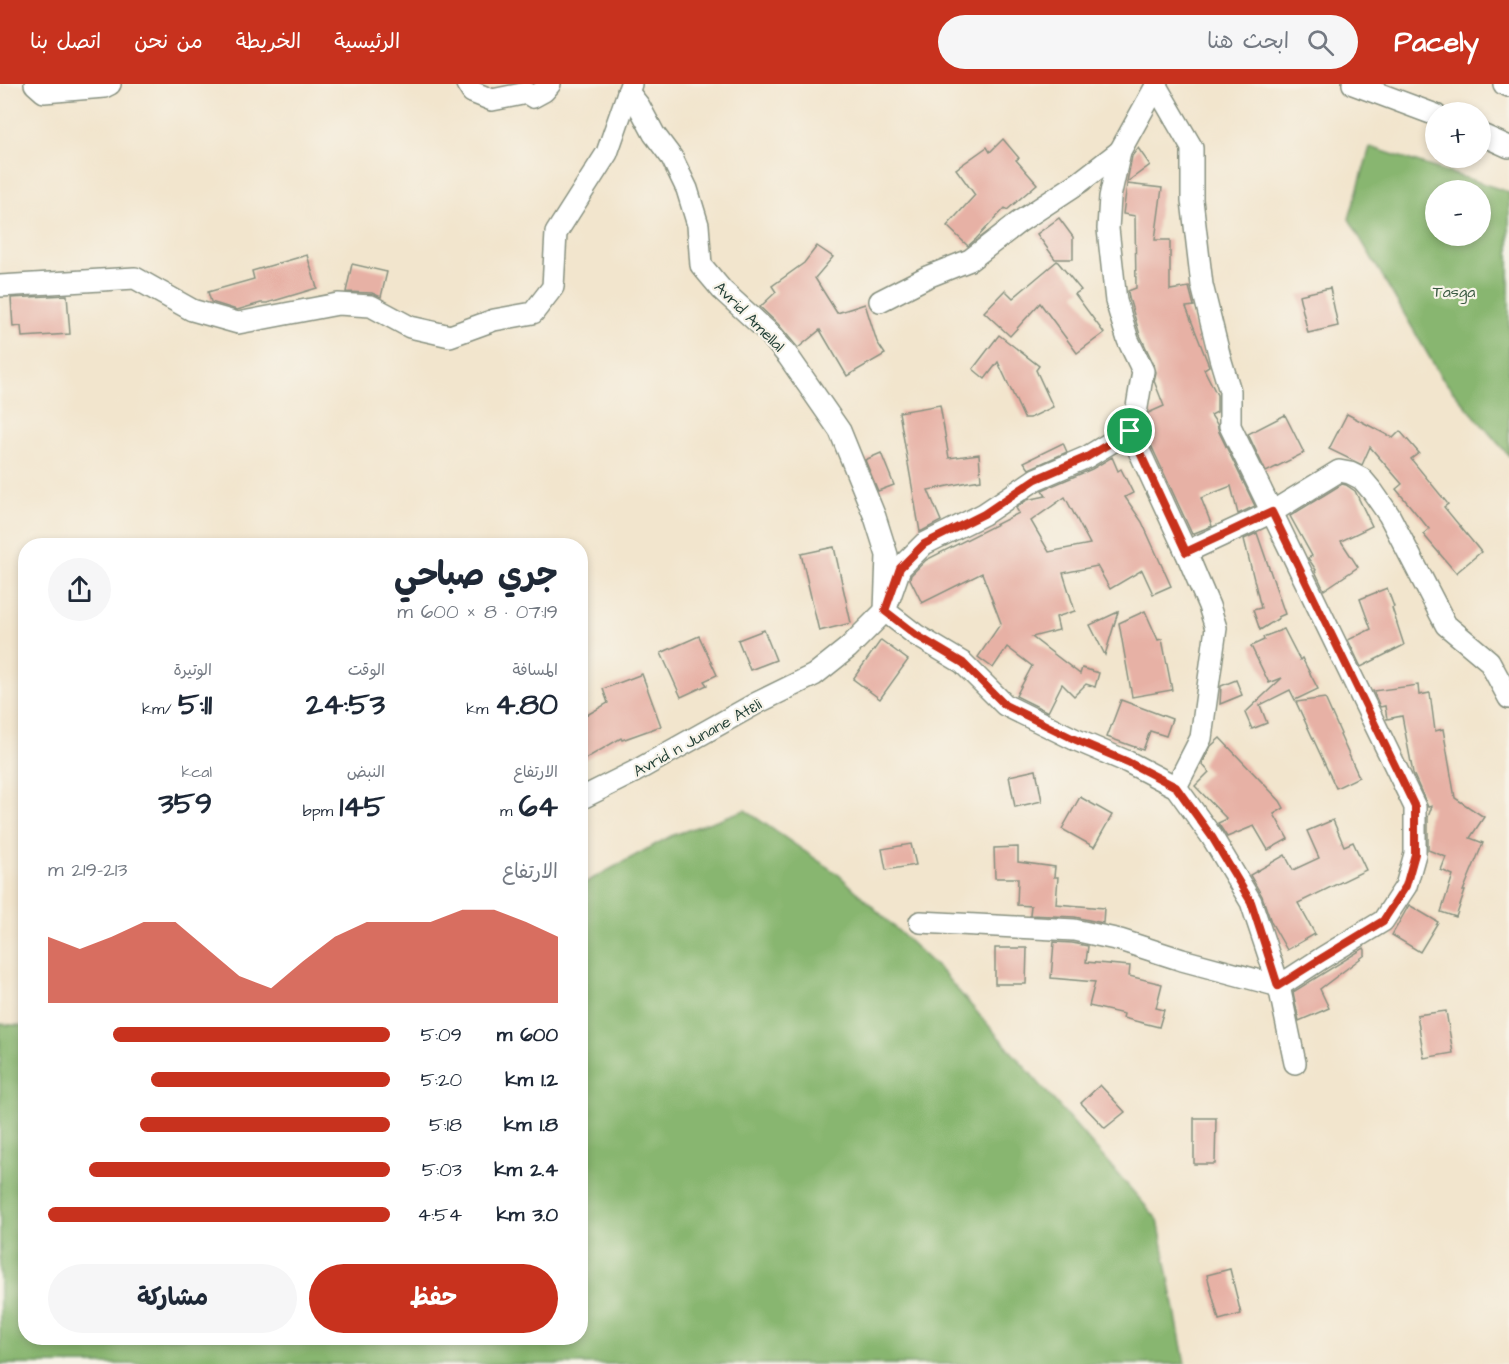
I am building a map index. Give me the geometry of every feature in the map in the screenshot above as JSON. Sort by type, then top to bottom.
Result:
[{"type":"street","points":[[35,84],[44,92],[104,87],[110,84]]},
{"type":"street","points":[[467,84],[472,92],[492,100],[527,93],[533,97],[544,91],[550,84]]},
{"type":"street","points":[[1353,84],[1425,111]]},
{"type":"street","points":[[1504,84],[1509,87]]},
{"type":"street","points":[[1156,85],[1120,151],[1110,197],[1108,229],[1116,301],[1128,340],[1143,371],[1130,431],[1186,552],[1216,628],[1201,738],[1176,787]]},
{"type":"street","points":[[920,922],[1074,930],[1120,940],[1182,960],[1278,986],[1383,921],[1406,886],[1415,854],[1415,807],[1230,426],[1230,391],[1202,285],[1192,200],[1192,148],[1156,85]]},
{"type":"street","points":[[0,286],[135,278],[192,310],[238,323],[338,304],[371,306],[410,327],[450,336],[494,320],[533,313],[553,287],[556,233],[607,153],[630,88]]},
{"type":"street","name":"Avrid Amellal","points":[[630,88],[654,134],[672,158],[687,189],[698,225],[700,265],[722,290],[768,332],[788,356],[840,431],[875,517],[887,555],[885,611]]},
{"type":"street","points":[[1491,139],[1509,147]]},
{"type":"street","points":[[880,301],[927,277],[970,260],[1019,222],[1080,182],[1120,151]]},
{"type":"street","points":[[1130,431],[1087,457],[1036,479],[984,514],[924,544],[900,568],[885,611],[916,635],[963,663],[1005,705],[1176,787],[1212,837],[1251,902],[1278,986],[1295,1064]]},
{"type":"street","points":[[1186,552],[1272,512],[1339,471],[1350,473],[1362,479],[1389,516],[1446,625],[1489,661],[1509,698]]},
{"type":"street","name":"Avrid n Junane Atɛli","points":[[588,795],[757,703],[814,675],[848,648],[885,611]]},
{"type":"green space","name":"Tasga","points":[[1370,147],[1425,165],[1425,168],[1435,168],[1472,180],[1425,180],[1425,246],[1491,246],[1491,186],[1509,192],[1509,456],[1441,377],[1349,219]]},
{"type":"green space","points":[[745,810],[839,875],[942,972],[1158,1220],[1185,1364],[0,1364],[0,1024],[18,1025],[18,1345],[588,1345],[588,881],[671,836]]},
{"type":"building","points":[[1003,139],[1019,158],[1016,160],[1037,184],[1007,210],[1005,208],[968,246],[947,226],[975,195],[956,169],[987,147],[990,152]]},
{"type":"building","points":[[1138,148],[1150,165],[1127,182],[1132,156]]},
{"type":"building","points":[[1127,184],[1162,188],[1155,240],[1170,240],[1170,290],[1189,287],[1194,306],[1186,307],[1209,366],[1204,369],[1217,395],[1217,412],[1211,415],[1255,506],[1238,514],[1231,486],[1201,498],[1212,526],[1192,534],[1144,430],[1148,413],[1164,406],[1154,381],[1156,372],[1154,365],[1140,335],[1129,298],[1128,291],[1136,288],[1135,216],[1123,214]]},
{"type":"building","points":[[1059,218],[1073,237],[1073,259],[1055,259],[1037,234]]},
{"type":"building","points":[[817,246],[833,257],[815,278],[837,313],[865,304],[877,342],[885,354],[847,376],[820,330],[798,348],[760,307],[776,292],[772,286],[804,263]]},
{"type":"building","points":[[307,255],[317,288],[237,310],[211,302],[208,292],[254,279],[252,271]]},
{"type":"building","points":[[1057,261],[1081,290],[1075,294],[1104,333],[1077,353],[1040,303],[1010,336],[984,312],[1005,290],[1013,298]]},
{"type":"building","points":[[352,264],[387,272],[381,297],[372,293],[346,292]]},
{"type":"building","points":[[1330,288],[1338,326],[1308,333],[1299,295]]},
{"type":"building","points":[[67,295],[70,334],[22,337],[21,326],[13,327],[11,298]]},
{"type":"building","points":[[999,335],[1039,366],[1036,370],[1053,407],[1030,418],[1024,418],[998,362],[985,379],[973,369]]},
{"type":"building","points":[[940,405],[949,458],[979,454],[981,480],[928,490],[941,521],[920,532],[899,412]]},
{"type":"building","points":[[1347,414],[1393,438],[1400,431],[1419,453],[1411,459],[1448,504],[1444,507],[1481,552],[1456,573],[1423,534],[1429,529],[1396,489],[1402,484],[1370,447],[1362,465],[1329,449]]},
{"type":"building","points":[[1285,415],[1304,453],[1266,472],[1248,434]]},
{"type":"building","points":[[1063,443],[1067,452],[1029,469],[1024,462]]},
{"type":"building","points":[[881,453],[894,485],[878,491],[865,460]]},
{"type":"building","points":[[1112,457],[1118,471],[1121,469],[1133,493],[1125,497],[1142,522],[1171,586],[1153,594],[1142,570],[1110,589],[1097,566],[1063,573],[1075,611],[1056,617],[1059,630],[1032,637],[1080,674],[1082,668],[1099,673],[1095,687],[1086,684],[1074,696],[1062,684],[1048,712],[1016,696],[1032,666],[1007,647],[993,668],[978,657],[1001,623],[982,573],[922,603],[910,579],[911,575],[926,560],[1019,513],[1016,508],[1027,500],[1046,496],[1042,490],[1092,469]],"holes":[[[1065,497],[1090,544],[1049,552],[1031,521]]]},
{"type":"building","points":[[1342,484],[1355,491],[1372,526],[1341,541],[1358,567],[1324,590],[1308,558],[1312,556],[1290,516]]},
{"type":"building","points":[[1257,533],[1285,614],[1260,630],[1253,610],[1261,608],[1244,539]]},
{"type":"building","points":[[834,547],[851,623],[819,631],[801,554]]},
{"type":"building","points":[[1387,588],[1404,645],[1361,667],[1348,640],[1371,629],[1360,599]]},
{"type":"building","points":[[1145,611],[1158,640],[1162,639],[1172,690],[1132,697],[1119,623]]},
{"type":"building","points":[[1118,612],[1105,655],[1090,625]]},
{"type":"building","points":[[1284,629],[1318,689],[1295,700],[1290,690],[1260,705],[1267,723],[1252,729],[1245,713],[1282,678],[1269,683],[1251,646],[1264,640],[1263,637]]},
{"type":"building","points":[[764,630],[776,660],[750,670],[738,640]]},
{"type":"building","points":[[699,636],[717,675],[704,681],[707,685],[681,697],[661,653]]},
{"type":"building","points":[[881,640],[908,660],[880,699],[853,679]]},
{"type":"building","points":[[642,674],[661,726],[622,740],[621,738],[588,757],[588,714],[608,703],[603,689]]},
{"type":"building","points":[[1236,680],[1242,695],[1220,704],[1221,686]]},
{"type":"building","points":[[1418,685],[1419,695],[1430,693],[1435,731],[1443,729],[1455,798],[1484,817],[1470,838],[1483,843],[1463,891],[1465,891],[1456,917],[1441,912],[1453,875],[1441,870],[1446,857],[1428,850],[1428,817],[1432,806],[1428,807],[1413,773],[1402,716],[1387,719],[1385,706],[1380,707],[1373,691]]},
{"type":"building","points":[[1325,698],[1359,777],[1336,788],[1296,702]]},
{"type":"building","points":[[1121,700],[1172,719],[1166,736],[1150,731],[1143,750],[1107,737]]},
{"type":"building","points":[[1220,738],[1284,808],[1274,814],[1288,839],[1268,850],[1254,826],[1227,837],[1218,823],[1227,819],[1195,786],[1209,772],[1202,764],[1211,746]]},
{"type":"building","points":[[1036,770],[1042,801],[1015,807],[1009,776]]},
{"type":"building","points":[[1080,797],[1112,815],[1094,847],[1062,829]]},
{"type":"building","points":[[1333,820],[1344,846],[1353,842],[1366,870],[1298,903],[1315,934],[1287,950],[1271,922],[1262,896],[1250,875],[1285,855],[1293,870],[1319,858],[1307,831]]},
{"type":"building","points":[[911,844],[916,865],[886,870],[882,849]]},
{"type":"building","points":[[1018,847],[1018,862],[1055,867],[1054,877],[1058,877],[1056,904],[1104,908],[1103,923],[1075,917],[1030,915],[1031,906],[1017,905],[1018,878],[995,878],[994,848]]},
{"type":"building","points":[[1409,905],[1438,922],[1420,952],[1392,935]]},
{"type":"building","points":[[1054,942],[1088,946],[1086,962],[1130,966],[1129,976],[1162,984],[1156,1008],[1164,1010],[1159,1027],[1123,1018],[1124,1014],[1089,1006],[1095,982],[1051,978]]},
{"type":"building","points":[[995,948],[1027,948],[1026,984],[995,984]]},
{"type":"building","points":[[1364,948],[1365,955],[1320,989],[1329,1008],[1299,1021],[1293,992]]},
{"type":"building","points":[[1446,1011],[1453,1053],[1424,1058],[1417,1015]]},
{"type":"building","points":[[1100,1085],[1125,1112],[1105,1128],[1081,1103]]},
{"type":"building","points":[[1194,1118],[1216,1118],[1215,1164],[1194,1164]]},
{"type":"building","points":[[1230,1269],[1241,1314],[1219,1320],[1207,1275]]},
{"type":"route","points":[[1130,431],[1186,552],[1272,512],[1415,807],[1415,854],[1406,886],[1383,921],[1278,986],[1251,902],[1212,837],[1176,787],[1005,705],[963,663],[916,635],[885,611],[900,568],[924,544],[984,514],[1036,479],[1087,457],[1130,431]]}]
